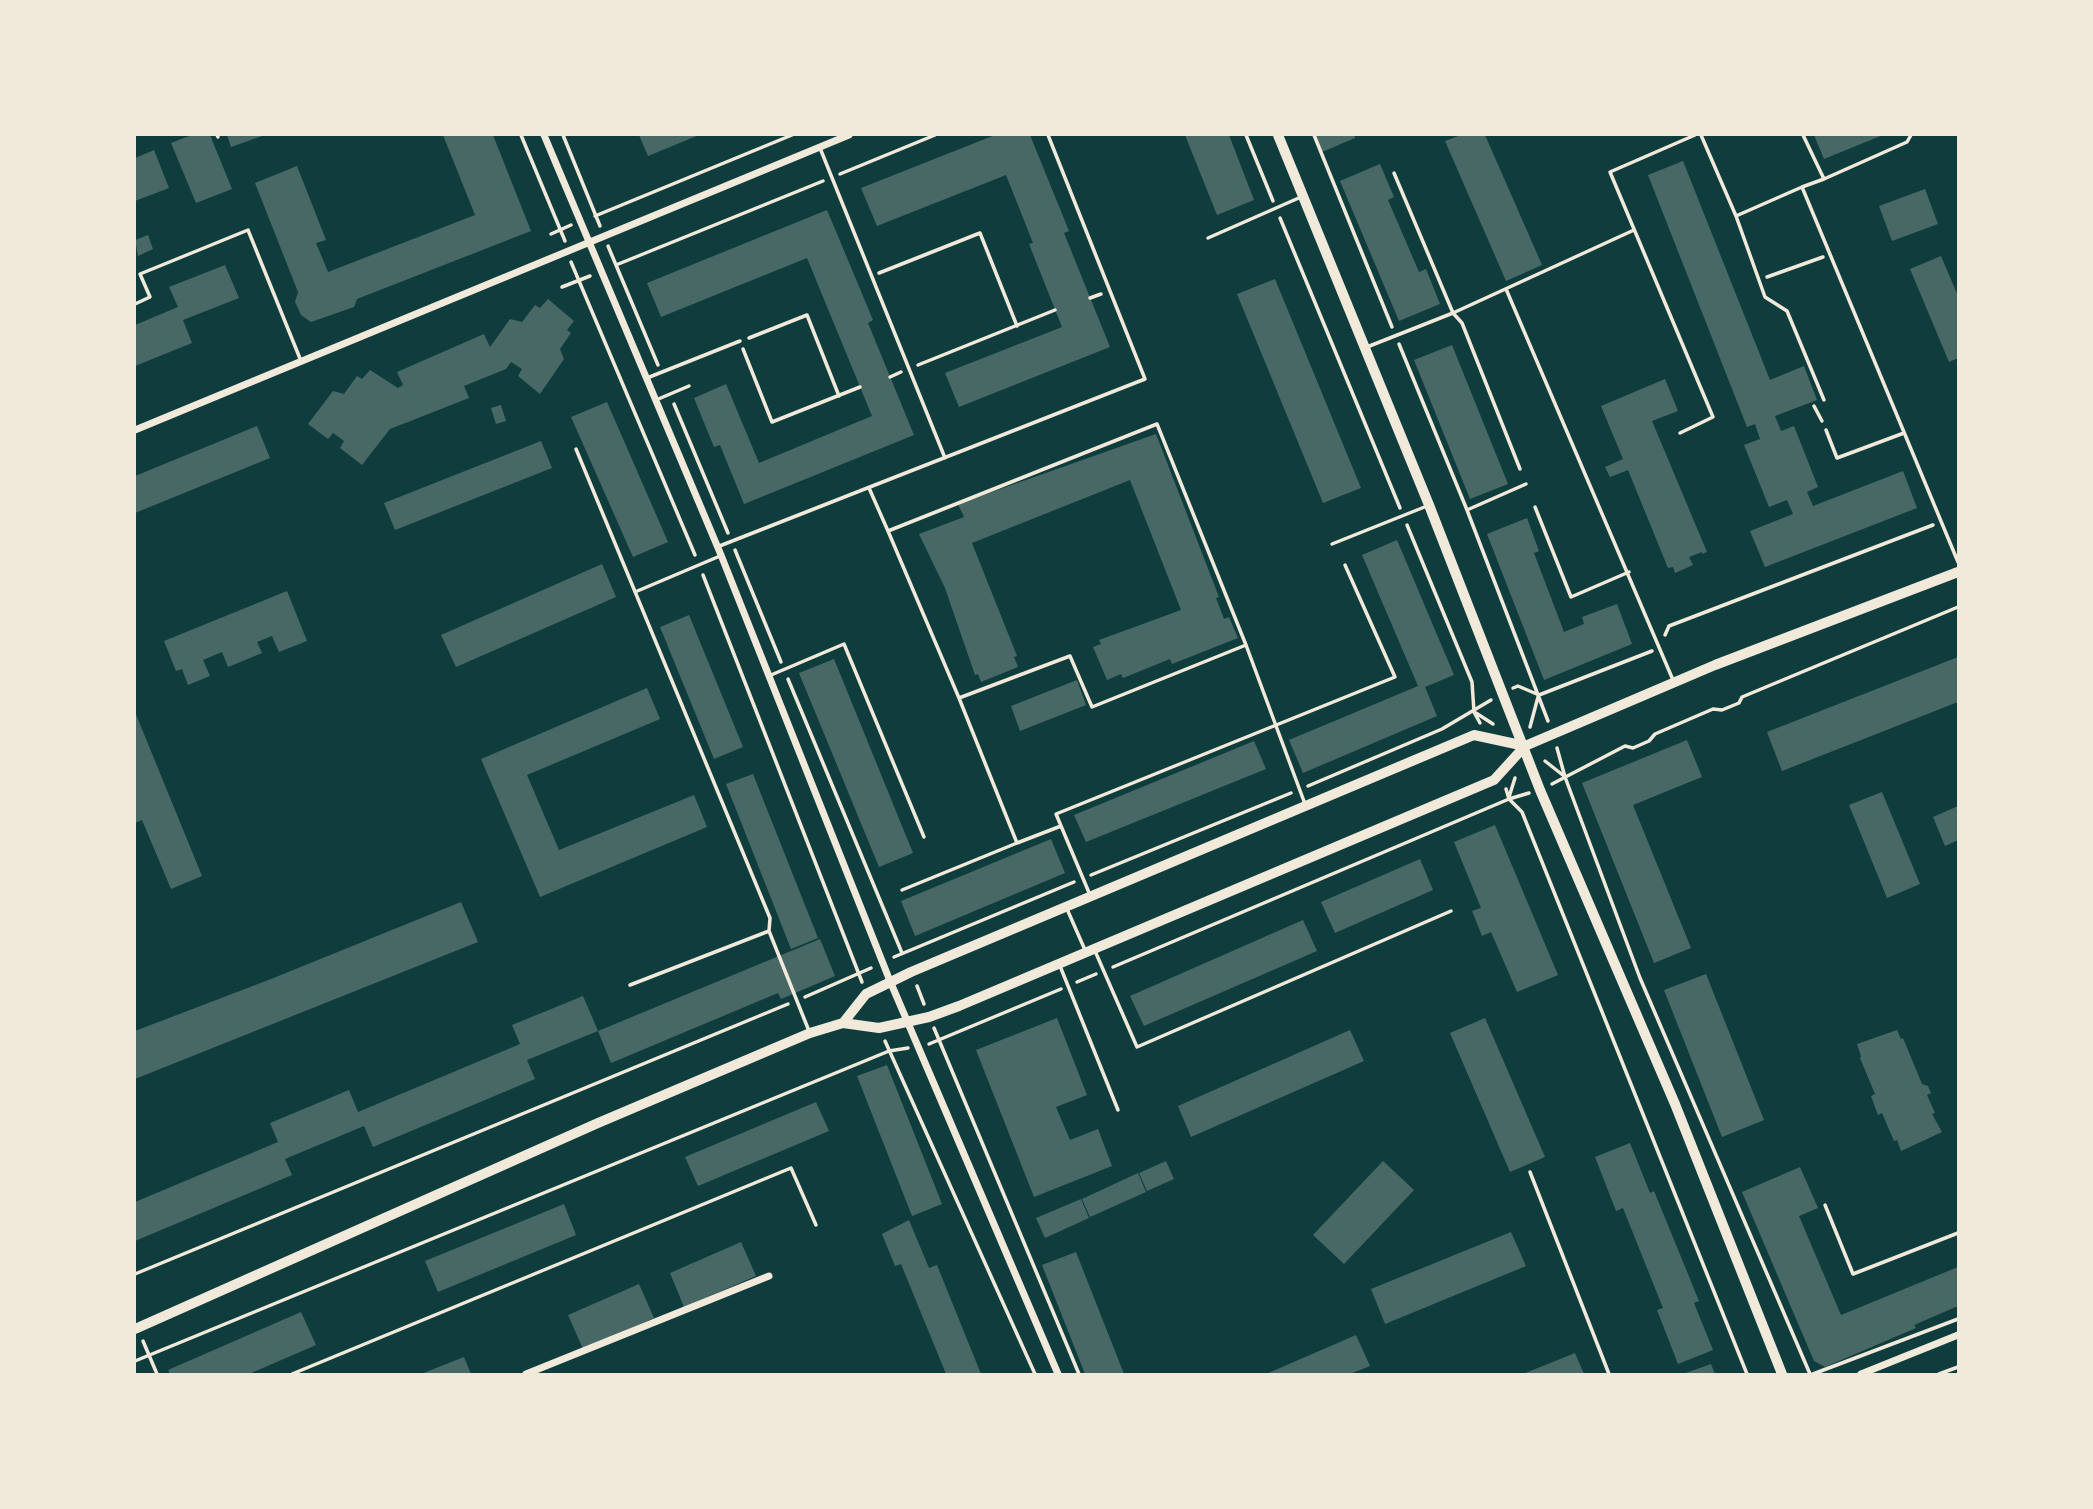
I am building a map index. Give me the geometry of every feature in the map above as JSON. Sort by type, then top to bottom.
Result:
[{"type":"main road","points":[[1278,135],[1429,505],[1540,790],[1675,1104],[1782,1374]]},
{"type":"main road","points":[[135,1329],[598,1123],[810,1033],[843,1023],[879,1028],[929,1017],[1059,964],[1494,780],[1525,746],[1674,681],[1958,572]]},
{"type":"main road","points":[[843,1023],[866,994],[890,981],[1474,735],[1525,746]]},
{"type":"street","points":[[544,135],[721,555],[890,981],[1058,1374]]},
{"type":"street","points":[[135,430],[844,136]]},
{"type":"street","points":[[526,1374],[769,1276]]},
{"type":"street","points":[[1861,1374],[1958,1335]]},
{"type":"lane","points":[[717,547],[1144,379],[1048,135]]},
{"type":"lane","points":[[1680,433],[1713,417],[1610,172],[1695,135]]},
{"type":"lane","points":[[1701,135],[1736,216],[1765,297],[1787,311],[1824,400]]},
{"type":"lane","points":[[1803,135],[1824,179]]},
{"type":"lane","points":[[1736,216],[1907,142],[1911,135]]},
{"type":"lane","points":[[819,147],[945,458]]},
{"type":"lane","points":[[1394,173],[1453,313],[1462,323],[1520,469]]},
{"type":"lane","points":[[1802,187],[1958,562]]},
{"type":"lane","points":[[1208,238],[1303,197]]},
{"type":"lane","points":[[135,304],[150,298],[140,274],[248,230],[301,361]]},
{"type":"lane","points":[[1364,348],[1453,313],[1634,230]]},
{"type":"lane","points":[[1506,289],[1674,681]]},
{"type":"lane","points":[[647,378],[740,341]]},
{"type":"lane","points":[[656,400],[689,386]]},
{"type":"lane","points":[[888,531],[1157,424],[1246,645],[1306,806]]},
{"type":"lane","points":[[1826,430],[1837,458],[1904,433]]},
{"type":"lane","points":[[576,449],[770,918],[769,931],[810,1033]]},
{"type":"lane","points":[[869,488],[959,698],[1017,843]]},
{"type":"lane","points":[[1332,544],[1429,505]]},
{"type":"lane","points":[[1535,507],[1571,597],[1629,572]]},
{"type":"lane","points":[[635,592],[721,555]]},
{"type":"lane","points":[[1091,897],[1056,814],[1395,677],[1345,565]]},
{"type":"lane","points":[[769,676],[844,644],[924,837]]},
{"type":"lane","points":[[959,698],[1070,656],[1092,707],[1246,645]]},
{"type":"lane","points":[[902,890],[1061,826]]},
{"type":"lane","points":[[1066,907],[1137,1047],[1451,911]]},
{"type":"lane","points":[[630,985],[769,931]]},
{"type":"lane","points":[[1059,964],[1118,1110]]},
{"type":"lane","points":[[292,1374],[791,1168],[816,1225]]},
{"type":"lane","points":[[1825,1205],[1853,1274],[1958,1233]]},
{"type":"path","points":[[521,135],[562,229],[578,281],[699,565],[866,994]]},
{"type":"path","points":[[563,135],[661,372]]},
{"type":"path","points":[[551,234],[792,135]]},
{"type":"path","points":[[562,287],[935,135]]},
{"type":"path","points":[[1314,135],[1539,695],[1565,777],[1640,978],[1811,1374],[1958,1319]]},
{"type":"path","points":[[872,276],[979,233],[1017,326]]},
{"type":"path","points":[[1759,280],[1830,254]]},
{"type":"path","points":[[890,377],[1055,310]]},
{"type":"path","points":[[839,396],[807,315],[740,341],[772,422],[839,396],[860,387]]},
{"type":"path","points":[[670,394],[1079,1374]]},
{"type":"path","points":[[1813,404],[1826,430]]},
{"type":"path","points":[[1466,510],[1526,484]]},
{"type":"path","points":[[135,1274],[1443,729],[1518,686],[1539,695],[1660,648],[1669,626],[1940,523]]},
{"type":"path","points":[[135,1361],[889,1051],[940,1042],[1509,799],[1540,790],[1625,746],[1633,748],[1649,741],[1654,734],[1713,709],[1722,710],[1738,703],[1742,697],[1958,607]]},
{"type":"path","points":[[879,1028],[1035,1374]]},
{"type":"path","points":[[1530,1171],[1609,1374]]},
{"type":"path","points":[[149,1356],[157,1374]]},
{"type":"path","points":[[1939,1374],[1958,1367]]},
{"type":"building","points":[[192,135],[210,135],[232,189],[196,203],[171,143]]},
{"type":"building","points":[[227,135],[265,135],[231,147]]},
{"type":"building","points":[[443,135],[493,135],[531,231],[357,299],[354,307],[311,322],[301,315],[295,302],[298,292],[255,183],[297,166],[326,240],[316,243],[328,272],[475,215]]},
{"type":"building","points":[[639,135],[699,135],[648,156]]},
{"type":"building","points":[[995,135],[1030,135],[1069,231],[1064,233],[1110,347],[959,407],[945,373],[1062,327],[1029,244],[1033,243],[1006,175],[877,226],[861,188]]},
{"type":"building","points":[[1185,135],[1229,135],[1254,200],[1217,215]]},
{"type":"building","points":[[1315,135],[1354,135],[1355,138],[1322,152]]},
{"type":"building","points":[[1461,135],[1485,135],[1542,265],[1506,281],[1445,141]]},
{"type":"building","points":[[1814,135],[1883,135],[1824,159]]},
{"type":"building","points":[[154,150],[169,188],[135,201],[135,158]]},
{"type":"building","points":[[1683,161],[1770,380],[1804,366],[1817,400],[1775,416],[1781,431],[1794,426],[1818,487],[1807,492],[1813,506],[1903,471],[1917,508],[1765,567],[1750,531],[1793,514],[1787,500],[1769,507],[1744,445],[1760,439],[1755,424],[1747,427],[1648,175]]},
{"type":"building","points":[[1380,164],[1394,197],[1388,200],[1419,272],[1426,269],[1440,304],[1399,321],[1340,181]]},
{"type":"building","points":[[1925,189],[1938,224],[1892,241],[1879,206]]},
{"type":"building","points":[[827,210],[873,320],[868,323],[914,435],[744,504],[720,445],[714,447],[694,398],[726,384],[759,463],[872,416],[807,258],[661,317],[647,283]]},
{"type":"building","points":[[148,235],[153,249],[138,256],[135,240]]},
{"type":"building","points":[[1941,256],[1958,296],[1958,358],[1949,362],[1910,269]]},
{"type":"building","points":[[225,265],[239,298],[183,320],[192,343],[135,366],[135,325],[178,307],[169,287]]},
{"type":"building","points":[[1275,279],[1361,488],[1323,503],[1237,294]]},
{"type":"building","points":[[548,299],[574,321],[567,330],[571,333],[560,349],[564,359],[540,394],[518,376],[522,369],[511,362],[506,369],[464,386],[469,398],[390,429],[362,465],[340,448],[344,441],[333,433],[328,439],[308,424],[333,391],[344,394],[357,376],[362,379],[370,370],[398,388],[403,385],[397,372],[484,334],[490,347],[510,319],[522,322],[535,305],[540,308]]},
{"type":"building","points":[[1452,345],[1508,484],[1470,499],[1414,360]]},
{"type":"building","points":[[1665,379],[1678,411],[1652,421],[1707,552],[1689,557],[1693,565],[1675,573],[1673,567],[1668,568],[1628,470],[1610,477],[1605,467],[1623,459],[1601,406]]},
{"type":"building","points":[[607,402],[668,542],[633,557],[571,417]]},
{"type":"building","points":[[501,405],[506,421],[496,424],[491,408]]},
{"type":"building","points":[[257,426],[270,458],[135,513],[135,476]]},
{"type":"building","points":[[1156,434],[1219,597],[1216,598],[1224,619],[1229,617],[1238,638],[1172,664],[1170,659],[1123,678],[1121,674],[1107,680],[1093,647],[1101,644],[1099,640],[1181,610],[1130,480],[972,543],[1017,656],[1014,657],[1018,667],[981,682],[978,674],[975,675],[945,588],[919,534],[964,517],[958,504]]},
{"type":"building","points":[[541,441],[552,468],[395,530],[384,503]]},
{"type":"building","points":[[1527,518],[1539,551],[1534,553],[1564,632],[1584,624],[1582,617],[1617,604],[1632,644],[1544,680],[1487,534]]},
{"type":"building","points":[[1397,540],[1454,675],[1425,687],[1437,716],[1303,773],[1289,740],[1418,686],[1362,555]]},
{"type":"building","points":[[602,564],[616,597],[456,667],[441,635]]},
{"type":"building","points":[[287,591],[307,641],[279,652],[272,636],[257,642],[262,653],[228,667],[222,652],[203,660],[210,676],[188,685],[182,669],[176,671],[164,641]]},
{"type":"building","points":[[689,615],[743,747],[714,759],[660,627]]},
{"type":"building","points":[[1958,657],[1958,702],[1782,771],[1767,732]]},
{"type":"building","points":[[834,659],[913,853],[879,867],[799,673]]},
{"type":"building","points":[[1077,680],[1086,705],[1020,731],[1011,706]]},
{"type":"building","points":[[647,688],[660,719],[527,775],[559,850],[694,795],[707,827],[540,897],[481,759]]},
{"type":"building","points":[[135,712],[202,876],[171,889],[142,820],[135,823]]},
{"type":"building","points":[[1687,740],[1702,777],[1633,805],[1691,948],[1654,963],[1582,783]]},
{"type":"building","points":[[1254,741],[1266,769],[1086,842],[1074,815]]},
{"type":"building","points":[[753,774],[818,938],[791,949],[726,784]]},
{"type":"building","points":[[1882,792],[1920,884],[1887,898],[1849,805]]},
{"type":"building","points":[[1958,806],[1958,840],[1945,846],[1933,817]]},
{"type":"building","points":[[1495,825],[1558,975],[1517,992],[1491,932],[1482,936],[1472,911],[1481,908],[1454,842]]},
{"type":"building","points":[[1051,839],[1065,873],[915,936],[901,901]]},
{"type":"building","points":[[1420,859],[1433,890],[1335,933],[1321,902]]},
{"type":"building","points":[[461,902],[478,942],[135,1079],[135,1031]]},
{"type":"building","points":[[1303,920],[1317,951],[1144,1026],[1130,996]]},
{"type":"building","points":[[820,939],[835,976],[781,999],[778,993],[611,1063],[598,1031]]},
{"type":"building","points":[[1706,974],[1764,1120],[1722,1137],[1664,990]]},
{"type":"building","points":[[583,996],[598,1031],[527,1060],[535,1079],[373,1147],[364,1126],[285,1159],[292,1175],[135,1241],[135,1202],[278,1142],[270,1123],[349,1090],[358,1112],[520,1044],[512,1025]]},
{"type":"building","points":[[1057,1018],[1087,1095],[1056,1107],[1070,1140],[1098,1129],[1112,1166],[1034,1197],[976,1050]]},
{"type":"building","points":[[1485,1018],[1545,1157],[1510,1172],[1450,1033]]},
{"type":"building","points":[[1350,1030],[1364,1061],[1191,1137],[1178,1106]]},
{"type":"building","points":[[1897,1030],[1922,1084],[1928,1086],[1931,1093],[1927,1095],[1935,1113],[1932,1114],[1942,1132],[1901,1151],[1882,1113],[1878,1115],[1871,1096],[1875,1094],[1857,1044]]},
{"type":"building","points":[[887,1065],[942,1204],[912,1216],[857,1076]]},
{"type":"building","points":[[816,1102],[829,1131],[698,1186],[685,1157]]},
{"type":"building","points":[[1630,1143],[1650,1193],[1654,1191],[1699,1301],[1694,1303],[1713,1350],[1678,1364],[1657,1310],[1663,1308],[1623,1208],[1616,1211],[1595,1157]]},
{"type":"building","points":[[1166,1161],[1174,1179],[1147,1191],[1139,1173]]},
{"type":"building","points":[[1383,1161],[1414,1190],[1344,1264],[1313,1235]]},
{"type":"building","points":[[1800,1167],[1818,1208],[1799,1216],[1841,1315],[1958,1267],[1958,1306],[1914,1325],[1916,1328],[1825,1367],[1814,1361],[1742,1192]]},
{"type":"building","points":[[1138,1173],[1146,1192],[1090,1217],[1082,1199]]},
{"type":"building","points":[[1081,1199],[1089,1218],[1045,1238],[1036,1218]]},
{"type":"building","points":[[564,1204],[576,1235],[438,1292],[425,1261]]},
{"type":"building","points":[[909,1220],[929,1268],[937,1265],[981,1374],[946,1374],[901,1264],[895,1266],[882,1234]]},
{"type":"building","points":[[1511,1232],[1526,1266],[1385,1324],[1371,1289]]},
{"type":"building","points":[[741,1242],[756,1276],[684,1307],[670,1273]]},
{"type":"building","points":[[1076,1252],[1124,1374],[1085,1374],[1042,1265]]},
{"type":"building","points":[[639,1284],[654,1318],[583,1349],[568,1315]]},
{"type":"building","points":[[301,1312],[316,1345],[249,1374],[170,1374],[168,1370]]},
{"type":"building","points":[[1356,1335],[1370,1366],[1350,1374],[1266,1374]]},
{"type":"building","points":[[1575,1353],[1584,1374],[1523,1374]]},
{"type":"building","points":[[464,1357],[471,1374],[421,1374]]},
{"type":"building","points":[[1711,1364],[1715,1374],[1683,1374]]}]
